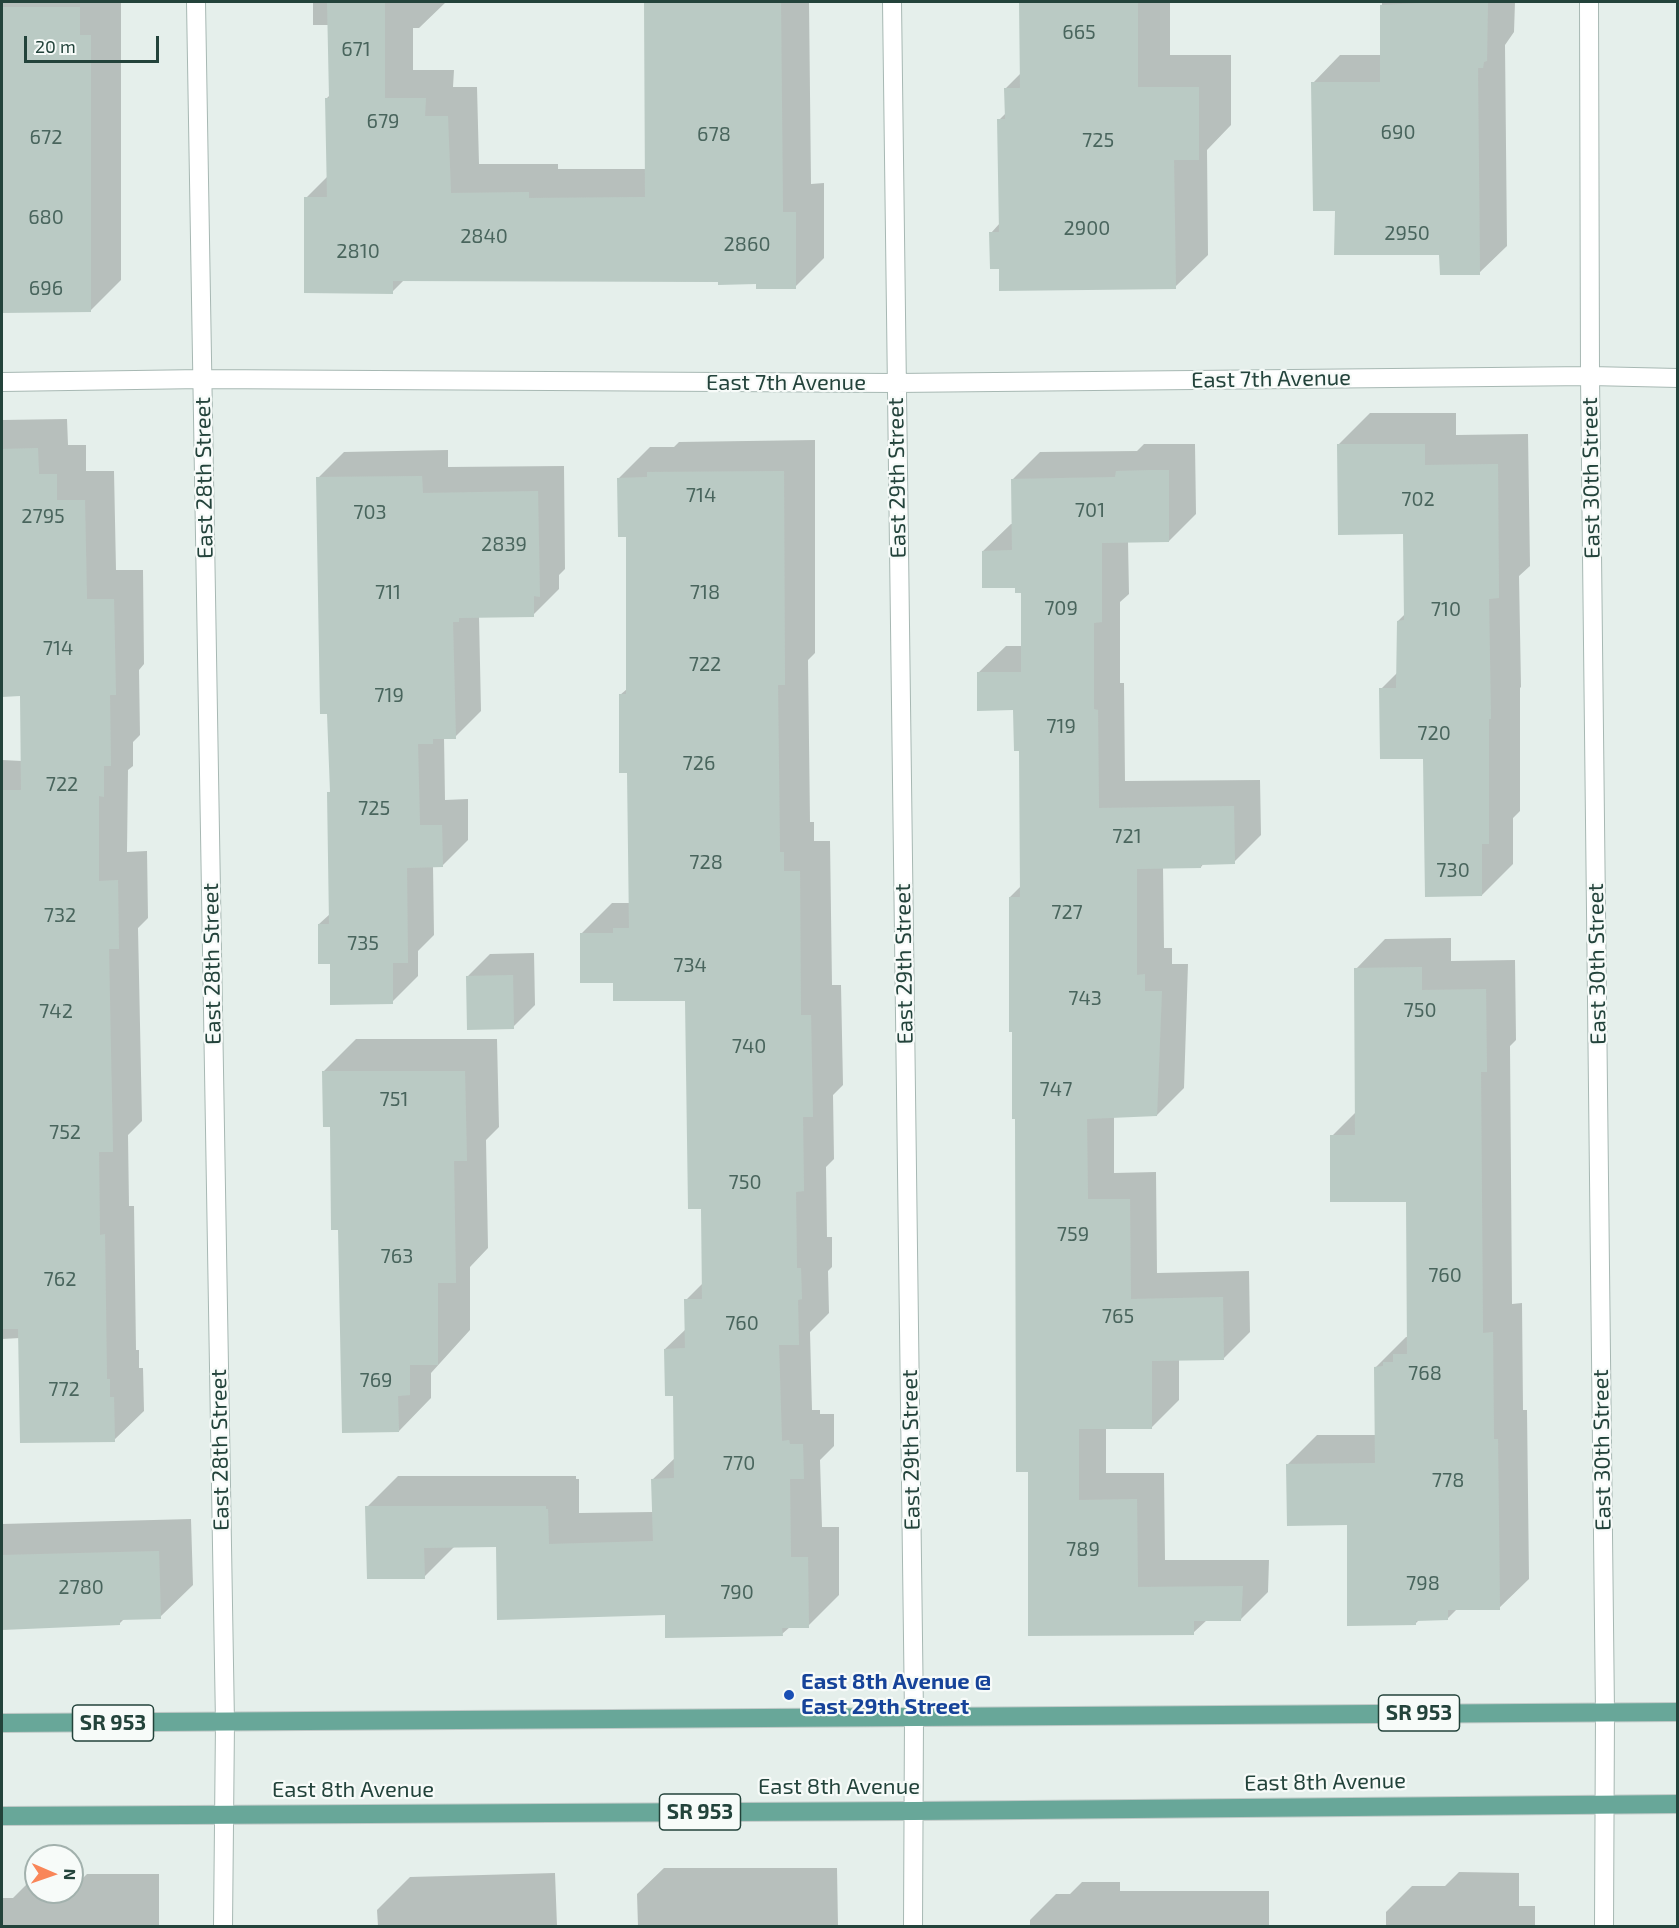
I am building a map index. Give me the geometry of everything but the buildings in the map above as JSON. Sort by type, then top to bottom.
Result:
[{"type":"main road","name":"SR 953","points":[[2,1723],[1677,1712]]},
{"type":"main road","name":"East 8th Avenue","points":[[2,1816],[1677,1804]]},
{"type":"street","name":"East 28th Street","points":[[196,2],[225,1722],[223,1926]]},
{"type":"street","name":"East 29th Street","points":[[892,2],[914,1716],[913,1926]]},
{"type":"street","name":"East 30th Street","points":[[1589,2],[1590,376],[1605,1712],[1604,1926]]},
{"type":"street","name":"East 7th Avenue","points":[[2,382],[202,379],[896,383],[1590,376],[1677,378]]},
{"type":"place","name":"East 8th Avenue @ East 29th Street","points":[[789,1695]]}]
